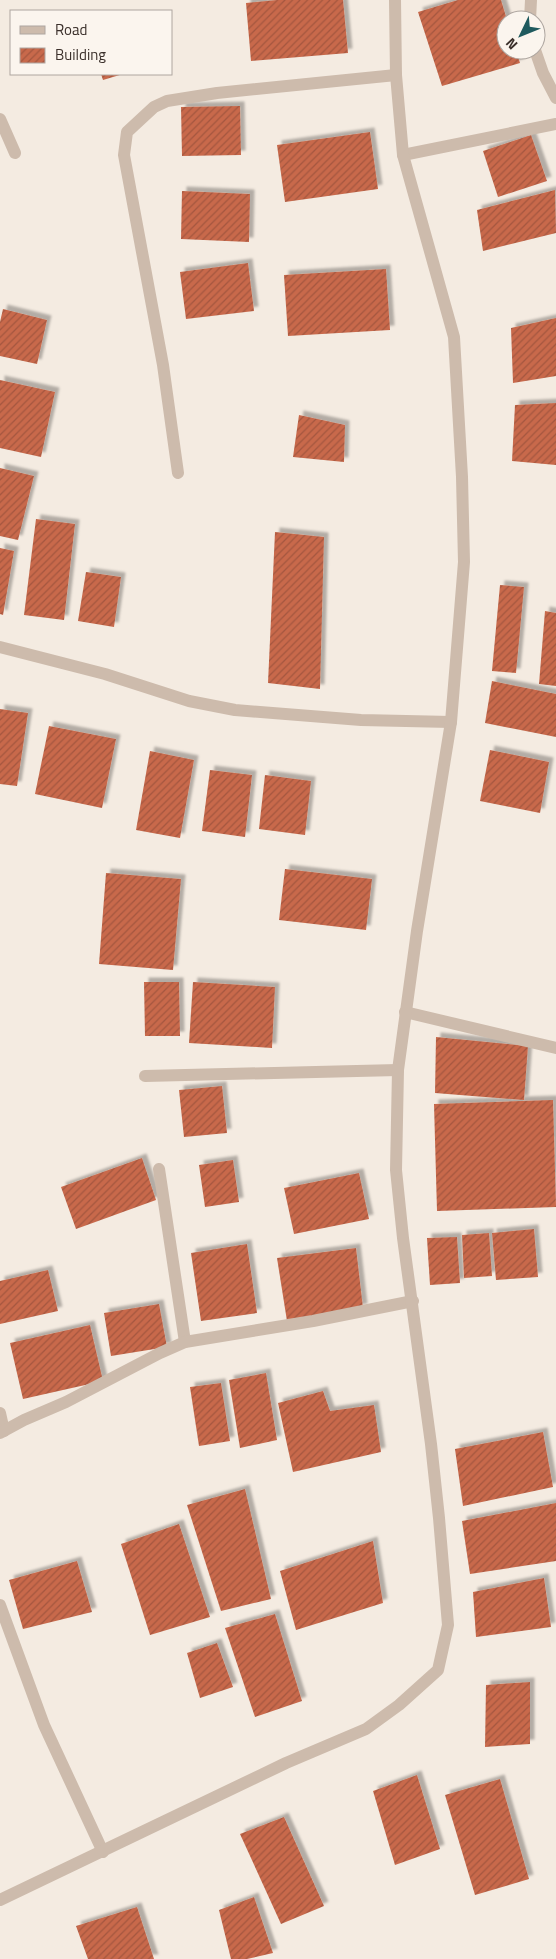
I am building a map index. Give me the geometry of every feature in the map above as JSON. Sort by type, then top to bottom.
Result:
[{"type":"street","points":[[0,1900],[286,1763],[366,1728],[399,1705],[438,1670],[448,1625],[439,1518],[396,1170],[398,1070],[450,722],[464,562],[462,477],[454,337],[403,154],[396,75],[395,0]]},
{"type":"street","points":[[539,60],[556,98]]},
{"type":"street","points":[[178,473],[163,365],[124,155],[127,132],[154,107],[167,101],[217,93],[396,75]]},
{"type":"street","points":[[0,119],[15,153]]},
{"type":"street","points":[[403,154],[556,124]]},
{"type":"street","points":[[0,647],[105,674],[189,701],[235,710],[361,720],[450,722]]},
{"type":"street","points":[[406,1012],[556,1048]]},
{"type":"street","points":[[145,1076],[398,1070]]},
{"type":"street","points":[[159,1169],[185,1342]]},
{"type":"street","points":[[0,1413],[2,1432],[185,1342],[312,1321],[413,1301]]},
{"type":"street","points":[[0,1605],[44,1725],[103,1852]]},
{"type":"building","points":[[277,0],[343,0],[348,53],[251,61],[246,3]]},
{"type":"building","points":[[458,0],[501,0],[504,10],[496,10],[496,60],[519,60],[520,63],[442,86],[418,12]]},
{"type":"building","points":[[101,75],[120,75],[103,80]]},
{"type":"building","points":[[240,106],[241,155],[182,156],[181,107]]},
{"type":"building","points":[[370,132],[378,189],[285,202],[277,145]]},
{"type":"building","points":[[531,135],[547,181],[498,197],[483,151]]},
{"type":"building","points":[[555,190],[556,233],[483,251],[477,210]]},
{"type":"building","points":[[182,191],[250,194],[249,242],[181,239]]},
{"type":"building","points":[[248,263],[254,311],[186,319],[180,272]]},
{"type":"building","points":[[386,269],[390,330],[288,336],[284,275]]},
{"type":"building","points":[[3,309],[47,320],[37,364],[0,356],[0,322]]},
{"type":"building","points":[[556,318],[556,376],[513,383],[511,328]]},
{"type":"building","points":[[0,380],[55,392],[41,457],[0,448]]},
{"type":"building","points":[[556,403],[556,465],[512,461],[515,405]]},
{"type":"building","points":[[299,415],[345,425],[344,462],[293,457]]},
{"type":"building","points":[[0,468],[34,476],[18,540],[0,536]]},
{"type":"building","points":[[36,519],[75,524],[64,620],[24,615]]},
{"type":"building","points":[[275,532],[324,537],[320,689],[268,683]]},
{"type":"building","points":[[0,548],[14,551],[3,615],[0,614]]},
{"type":"building","points":[[86,572],[121,577],[114,627],[78,621]]},
{"type":"building","points":[[500,585],[524,587],[516,673],[492,671]]},
{"type":"building","points":[[545,611],[556,613],[556,686],[539,684]]},
{"type":"building","points":[[492,681],[556,694],[556,737],[485,723]]},
{"type":"building","points":[[0,709],[28,713],[17,786],[0,784]]},
{"type":"building","points":[[49,726],[116,739],[102,808],[35,794]]},
{"type":"building","points":[[490,750],[549,762],[540,813],[480,801]]},
{"type":"building","points":[[150,751],[194,760],[180,838],[136,830]]},
{"type":"building","points":[[210,770],[252,775],[245,837],[202,831]]},
{"type":"building","points":[[265,775],[311,781],[305,835],[259,829]]},
{"type":"building","points":[[285,869],[372,879],[366,930],[279,920]]},
{"type":"building","points":[[106,873],[181,879],[173,970],[99,964]]},
{"type":"building","points":[[144,982],[179,982],[180,1036],[145,1036]]},
{"type":"building","points":[[193,982],[275,987],[272,1048],[189,1043]]},
{"type":"building","points":[[436,1037],[528,1046],[524,1100],[435,1093]]},
{"type":"building","points":[[222,1086],[227,1133],[184,1137],[179,1090]]},
{"type":"building","points":[[553,1100],[556,1207],[437,1211],[434,1104]]},
{"type":"building","points":[[142,1158],[156,1200],[76,1229],[61,1187]]},
{"type":"building","points":[[233,1160],[239,1202],[205,1207],[199,1165]]},
{"type":"building","points":[[359,1173],[369,1219],[294,1234],[284,1188]]},
{"type":"building","points":[[534,1229],[538,1277],[496,1280],[492,1233]]},
{"type":"building","points":[[489,1233],[492,1276],[464,1278],[462,1235]]},
{"type":"building","points":[[457,1237],[460,1283],[430,1285],[427,1238]]},
{"type":"building","points":[[247,1244],[257,1313],[201,1321],[191,1253]]},
{"type":"building","points":[[356,1248],[363,1308],[287,1321],[277,1258]]},
{"type":"building","points":[[48,1270],[58,1311],[0,1324],[0,1281]]},
{"type":"building","points":[[159,1304],[167,1347],[111,1356],[104,1313]]},
{"type":"building","points":[[90,1325],[103,1381],[23,1399],[10,1343]]},
{"type":"building","points":[[266,1373],[277,1440],[240,1448],[229,1380]]},
{"type":"building","points":[[221,1383],[230,1441],[199,1446],[190,1387]]},
{"type":"building","points":[[323,1391],[330,1411],[374,1405],[381,1452],[293,1472],[278,1403]]},
{"type":"building","points":[[543,1432],[553,1487],[463,1506],[455,1449]]},
{"type":"building","points":[[245,1489],[271,1599],[221,1611],[187,1505]]},
{"type":"building","points":[[556,1503],[556,1561],[470,1574],[462,1521]]},
{"type":"building","points":[[179,1524],[210,1617],[150,1635],[121,1544]]},
{"type":"building","points":[[373,1541],[383,1603],[296,1630],[280,1571]]},
{"type":"building","points":[[77,1561],[92,1612],[23,1629],[9,1580]]},
{"type":"building","points":[[544,1578],[551,1627],[476,1637],[473,1592]]},
{"type":"building","points":[[275,1614],[302,1701],[255,1717],[225,1628]]},
{"type":"building","points":[[217,1643],[233,1687],[200,1698],[187,1653]]},
{"type":"building","points":[[530,1682],[530,1744],[485,1747],[486,1685]]},
{"type":"building","points":[[417,1775],[440,1849],[395,1865],[373,1791]]},
{"type":"building","points":[[500,1779],[529,1879],[475,1895],[445,1795]]},
{"type":"building","points":[[284,1817],[324,1906],[281,1924],[240,1834]]},
{"type":"building","points":[[254,1897],[273,1953],[247,1959],[231,1959],[219,1910]]},
{"type":"building","points":[[137,1907],[154,1959],[88,1959],[76,1926]]}]
